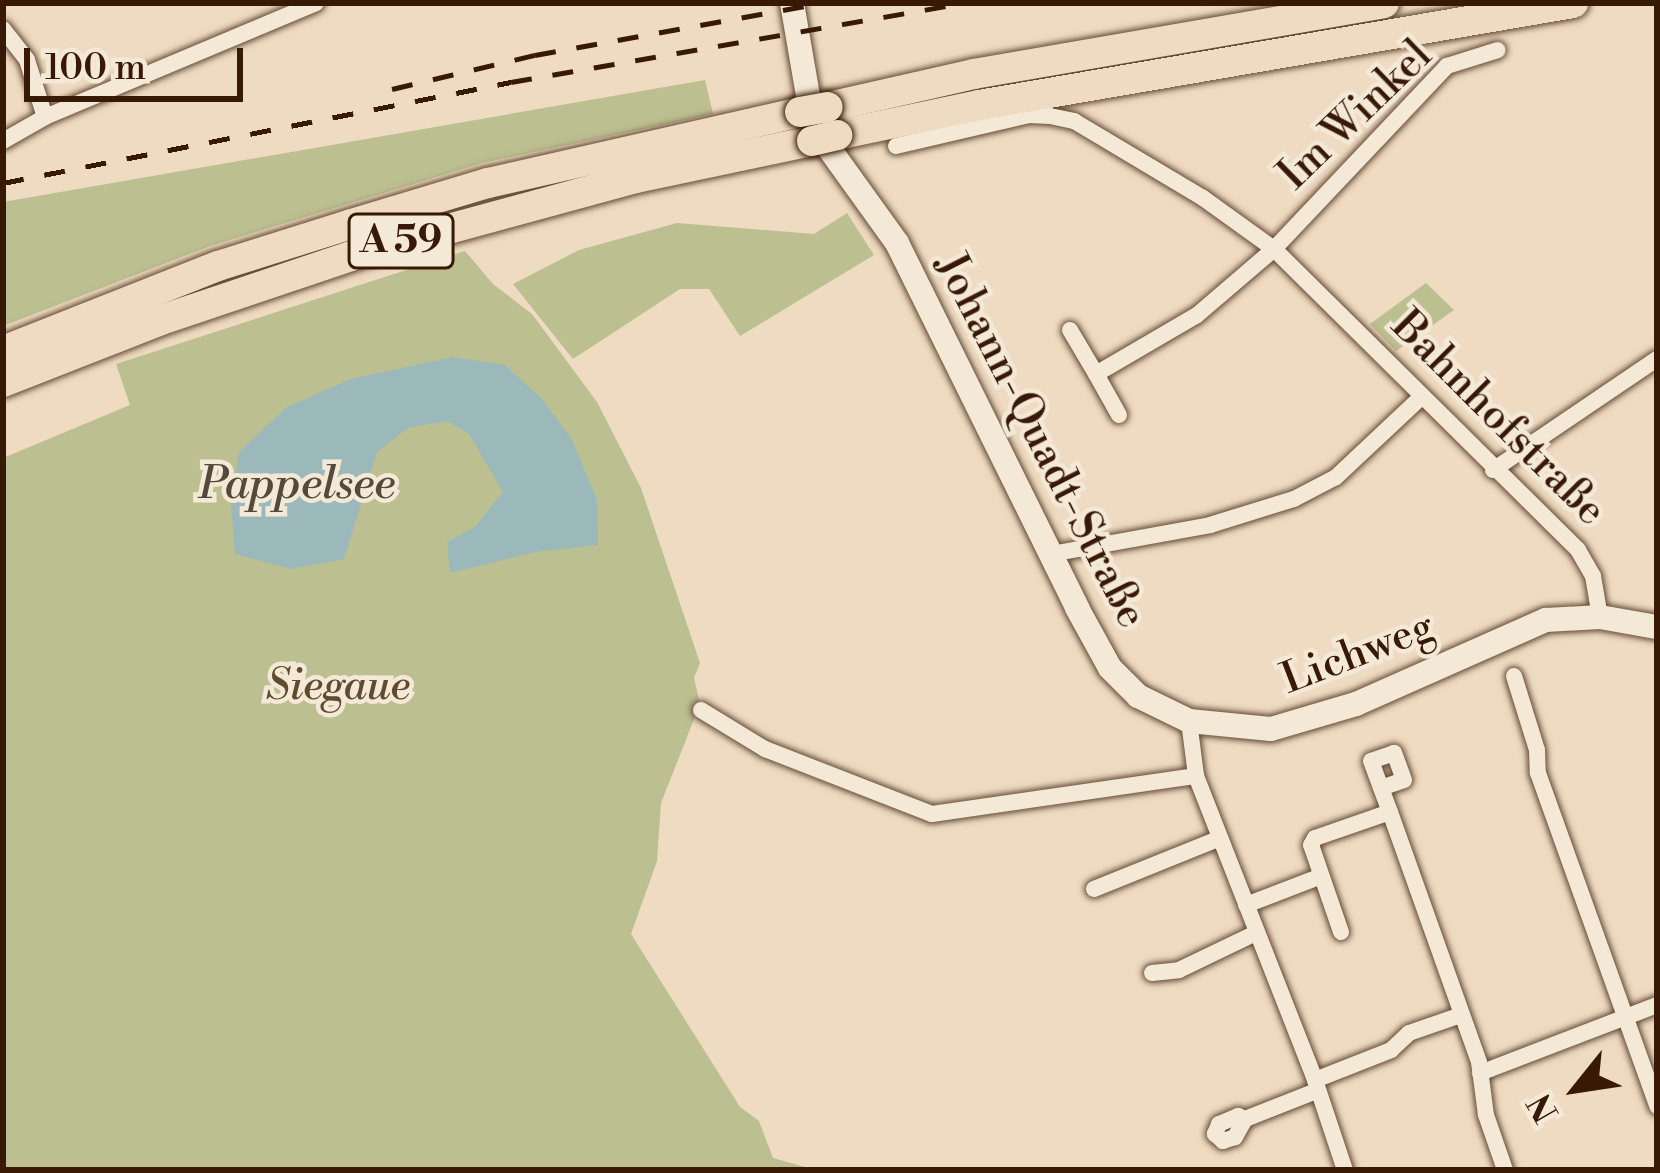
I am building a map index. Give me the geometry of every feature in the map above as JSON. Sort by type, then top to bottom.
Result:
[{"type":"highway","name":"A 59","points":[[3,382],[160,320],[360,254],[636,178],[974,74],[1384,3]]},
{"type":"highway","name":"A 59","points":[[3,351],[218,266],[397,210],[609,153],[1024,97],[1573,3]]},
{"type":"main road","name":"Johann-Quadt-Straße","points":[[792,3],[808,96],[841,172],[915,275],[1110,668],[1138,696],[1190,721]]},
{"type":"main road","points":[[1600,616],[1657,627]]},
{"type":"main road","name":"Lichweg","points":[[1190,721],[1247,730],[1301,723],[1546,620],[1600,616]]},
{"type":"street","points":[[3,141],[45,117],[316,3]]},
{"type":"street","points":[[3,29],[27,60],[45,117]]},
{"type":"street","name":"Im Winkel","points":[[1274,249],[1447,66],[1498,50]]},
{"type":"street","name":"Bahnhofstraße","points":[[896,146],[1029,115],[1074,121],[1203,198],[1274,249],[1578,550],[1593,576],[1600,616]]},
{"type":"street","points":[[1096,374],[1198,315],[1274,249]]},
{"type":"street","points":[[1070,330],[1119,415]]},
{"type":"street","points":[[1493,470],[1657,359]]},
{"type":"street","points":[[1051,554],[1210,525],[1294,499],[1336,477],[1420,398]]},
{"type":"street","points":[[1514,676],[1537,750],[1538,772],[1657,1106]]},
{"type":"street","points":[[701,710],[765,749],[932,814],[1196,776]]},
{"type":"street","points":[[1190,721],[1196,776],[1345,1170]]},
{"type":"street","points":[[1382,788],[1480,1073],[1486,1115],[1505,1170]]},
{"type":"street","points":[[1341,932],[1309,853],[1315,838],[1390,812]]},
{"type":"street","points":[[1094,889],[1220,838]]},
{"type":"street","points":[[1246,905],[1318,877]]},
{"type":"street","points":[[1152,974],[1178,970],[1256,932]]},
{"type":"street","points":[[1480,1073],[1657,1005]]},
{"type":"street","points":[[1245,1119],[1391,1050],[1409,1033],[1461,1015]]},
{"type":"green space","points":[[705,80],[713,114],[482,163],[210,246],[3,326],[3,202]]},
{"type":"green space","points":[[847,213],[874,255],[740,336],[709,289],[680,289],[573,359],[513,284],[579,250],[677,223],[814,234]]},
{"type":"green space","name":"Siegaue","points":[[465,251],[493,284],[532,314],[597,402],[641,488],[700,663],[694,678],[700,704],[661,803],[657,861],[631,934],[740,1107],[759,1121],[773,1158],[812,1169],[875,1170],[3,1170],[3,458],[130,405],[116,364]]},
{"type":"green space","points":[[1426,283],[1454,310],[1396,351],[1370,324]]},
{"type":"water","name":"Pappelsee","points":[[453,357],[505,365],[542,399],[572,440],[597,500],[598,545],[535,552],[450,573],[447,542],[475,527],[503,492],[469,434],[447,421],[408,428],[377,452],[344,559],[291,569],[235,554],[231,505],[239,452],[287,407],[351,379]]},
{"type":"railway","points":[[392,89],[535,55],[821,3]]},
{"type":"railway","points":[[3,183],[511,82],[964,3]]}]
